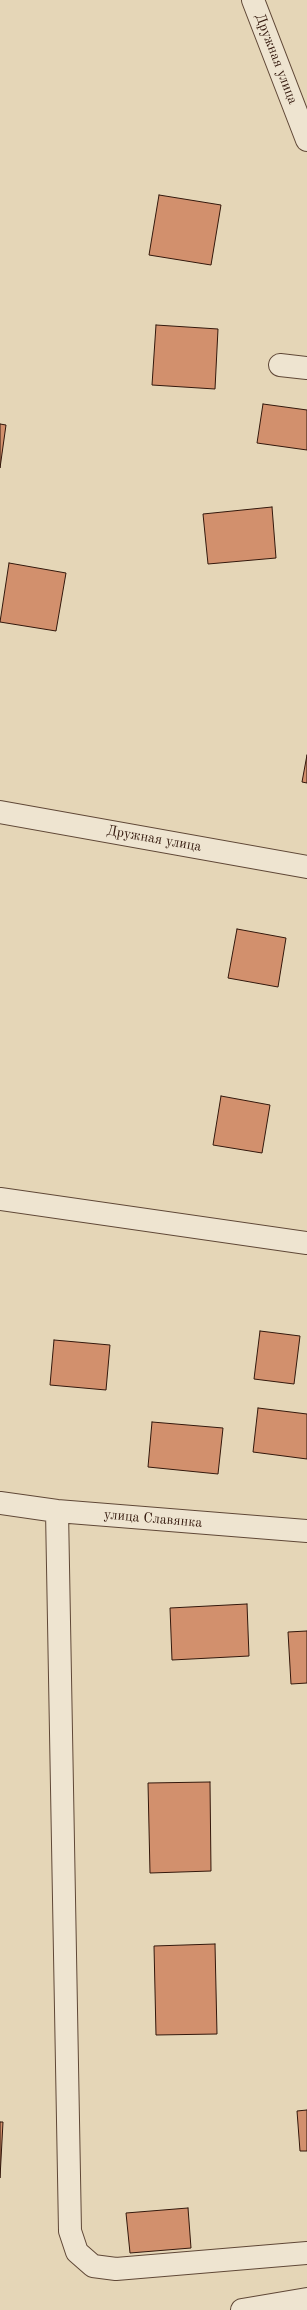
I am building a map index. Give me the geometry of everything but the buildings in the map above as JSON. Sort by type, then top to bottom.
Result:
[{"type":"street","name":"Дружная улица","points":[[253,0],[307,140]]},
{"type":"street","points":[[280,365],[307,368]]},
{"type":"street","name":"Дружная улица","points":[[0,812],[307,867]]},
{"type":"street","points":[[0,1199],[307,1243]]},
{"type":"street","name":"улица Славянка","points":[[0,1503],[57,1512],[307,1532]]},
{"type":"street","points":[[57,1512],[70,2223],[77,2252],[93,2266],[116,2269],[307,2253]]},
{"type":"street","points":[[242,2310],[307,2299]]}]
